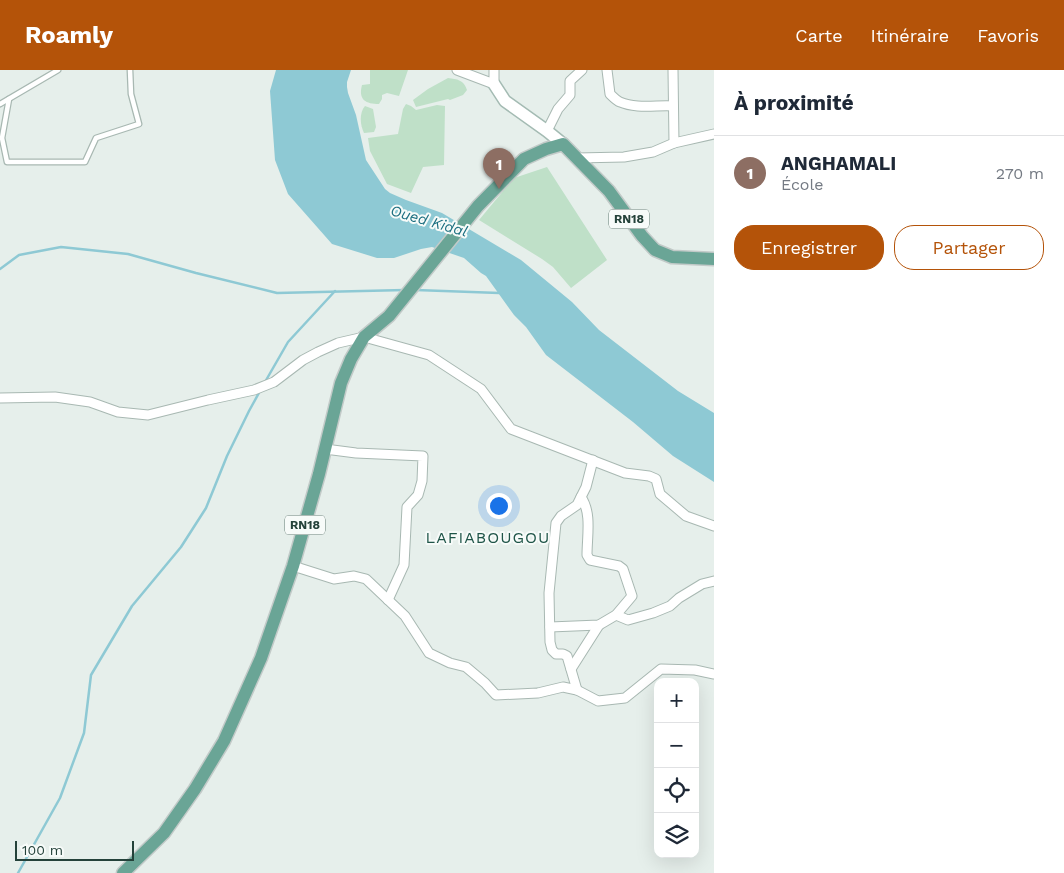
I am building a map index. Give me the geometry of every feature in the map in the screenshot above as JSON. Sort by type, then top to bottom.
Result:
[{"type":"main road","name":"RN18","points":[[123,873],[164,832],[195,789],[224,741],[261,658],[293,566],[319,474],[341,383],[351,359],[364,337],[389,316],[478,206],[524,159],[563,144],[609,192],[655,250],[672,258],[714,259]]},
{"type":"street","points":[[457,70],[494,84]]},
{"type":"street","points":[[494,70],[494,84],[505,100],[563,144]]},
{"type":"street","points":[[547,131],[558,109],[570,95],[570,81],[582,70]]},
{"type":"street","points":[[607,70],[610,94],[619,102],[646,106],[673,106]]},
{"type":"street","points":[[673,70],[674,143]]},
{"type":"street","points":[[577,158],[624,156],[653,152],[674,143],[714,134]]},
{"type":"street","points":[[0,398],[55,397],[90,402],[118,412],[148,415],[254,390],[274,382],[303,360],[318,352],[338,343],[364,337],[429,355],[481,389],[511,429],[625,472],[656,478],[660,494],[686,516],[714,526]]},
{"type":"street","points":[[325,449],[356,453],[422,456],[422,481],[418,495],[407,507],[404,565],[388,600]]},
{"type":"street","points":[[577,690],[567,656],[556,654],[552,650],[550,642],[549,593],[556,523],[561,516],[577,505],[586,487],[593,460]]},
{"type":"street","points":[[550,627],[598,625],[616,615],[632,596],[623,569],[620,566],[590,560],[588,555],[587,513],[581,497]]},
{"type":"street","points":[[293,566],[334,579],[354,576],[366,579],[405,616],[429,653],[466,668],[485,683],[496,695],[538,693],[563,687],[577,690],[598,701],[623,699],[661,669],[695,670],[714,674]]},
{"type":"street","points":[[616,615],[628,620],[653,613],[670,606],[702,584],[714,581]]},
{"type":"street","points":[[571,669],[598,625]]},
{"type":"lane","points":[[0,104],[58,70]]},
{"type":"lane","points":[[0,165],[6,162],[85,162],[96,138],[139,124],[131,94],[130,70]]},
{"type":"lane","points":[[6,162],[2,138],[9,98]]},
{"type":"green space","points":[[370,70],[408,70],[399,96],[387,93],[382,95],[379,104],[364,100],[361,94],[362,85],[370,84]]},
{"type":"green space","points":[[448,78],[464,84],[467,90],[463,95],[450,100],[416,107],[413,100]]},
{"type":"green space","points":[[406,104],[416,110],[437,105],[445,106],[444,165],[423,167],[411,193],[387,184],[370,151],[368,138],[398,134],[403,109]]},
{"type":"green space","points":[[365,106],[373,109],[376,127],[374,132],[364,133],[361,116]]},
{"type":"green space","points":[[547,167],[607,260],[571,288],[553,267],[479,220],[514,178]]},
{"type":"water","name":"Oued Kidal","points":[[276,70],[351,70],[347,82],[348,93],[356,115],[366,160],[385,189],[406,200],[442,213],[521,260],[572,302],[599,330],[678,391],[714,413],[714,482],[673,456],[633,422],[546,355],[486,276],[464,258],[432,247],[394,258],[377,258],[332,244],[288,194],[275,160],[270,91]]},
{"type":"waterway","points":[[0,269],[19,255],[61,247],[128,254],[277,293],[405,290]]},
{"type":"waterway","points":[[416,290],[499,293]]},
{"type":"waterway","points":[[265,382],[288,342],[335,291]]},
{"type":"waterway","points":[[18,873],[60,798],[84,733],[91,675],[132,606],[181,547],[206,508],[227,456],[260,391]]},
{"type":"place","name":"ANGHAMALI","points":[[499,189]]},
{"type":"district","name":"LAFIABOUGOU","points":[[488,537]]}]
